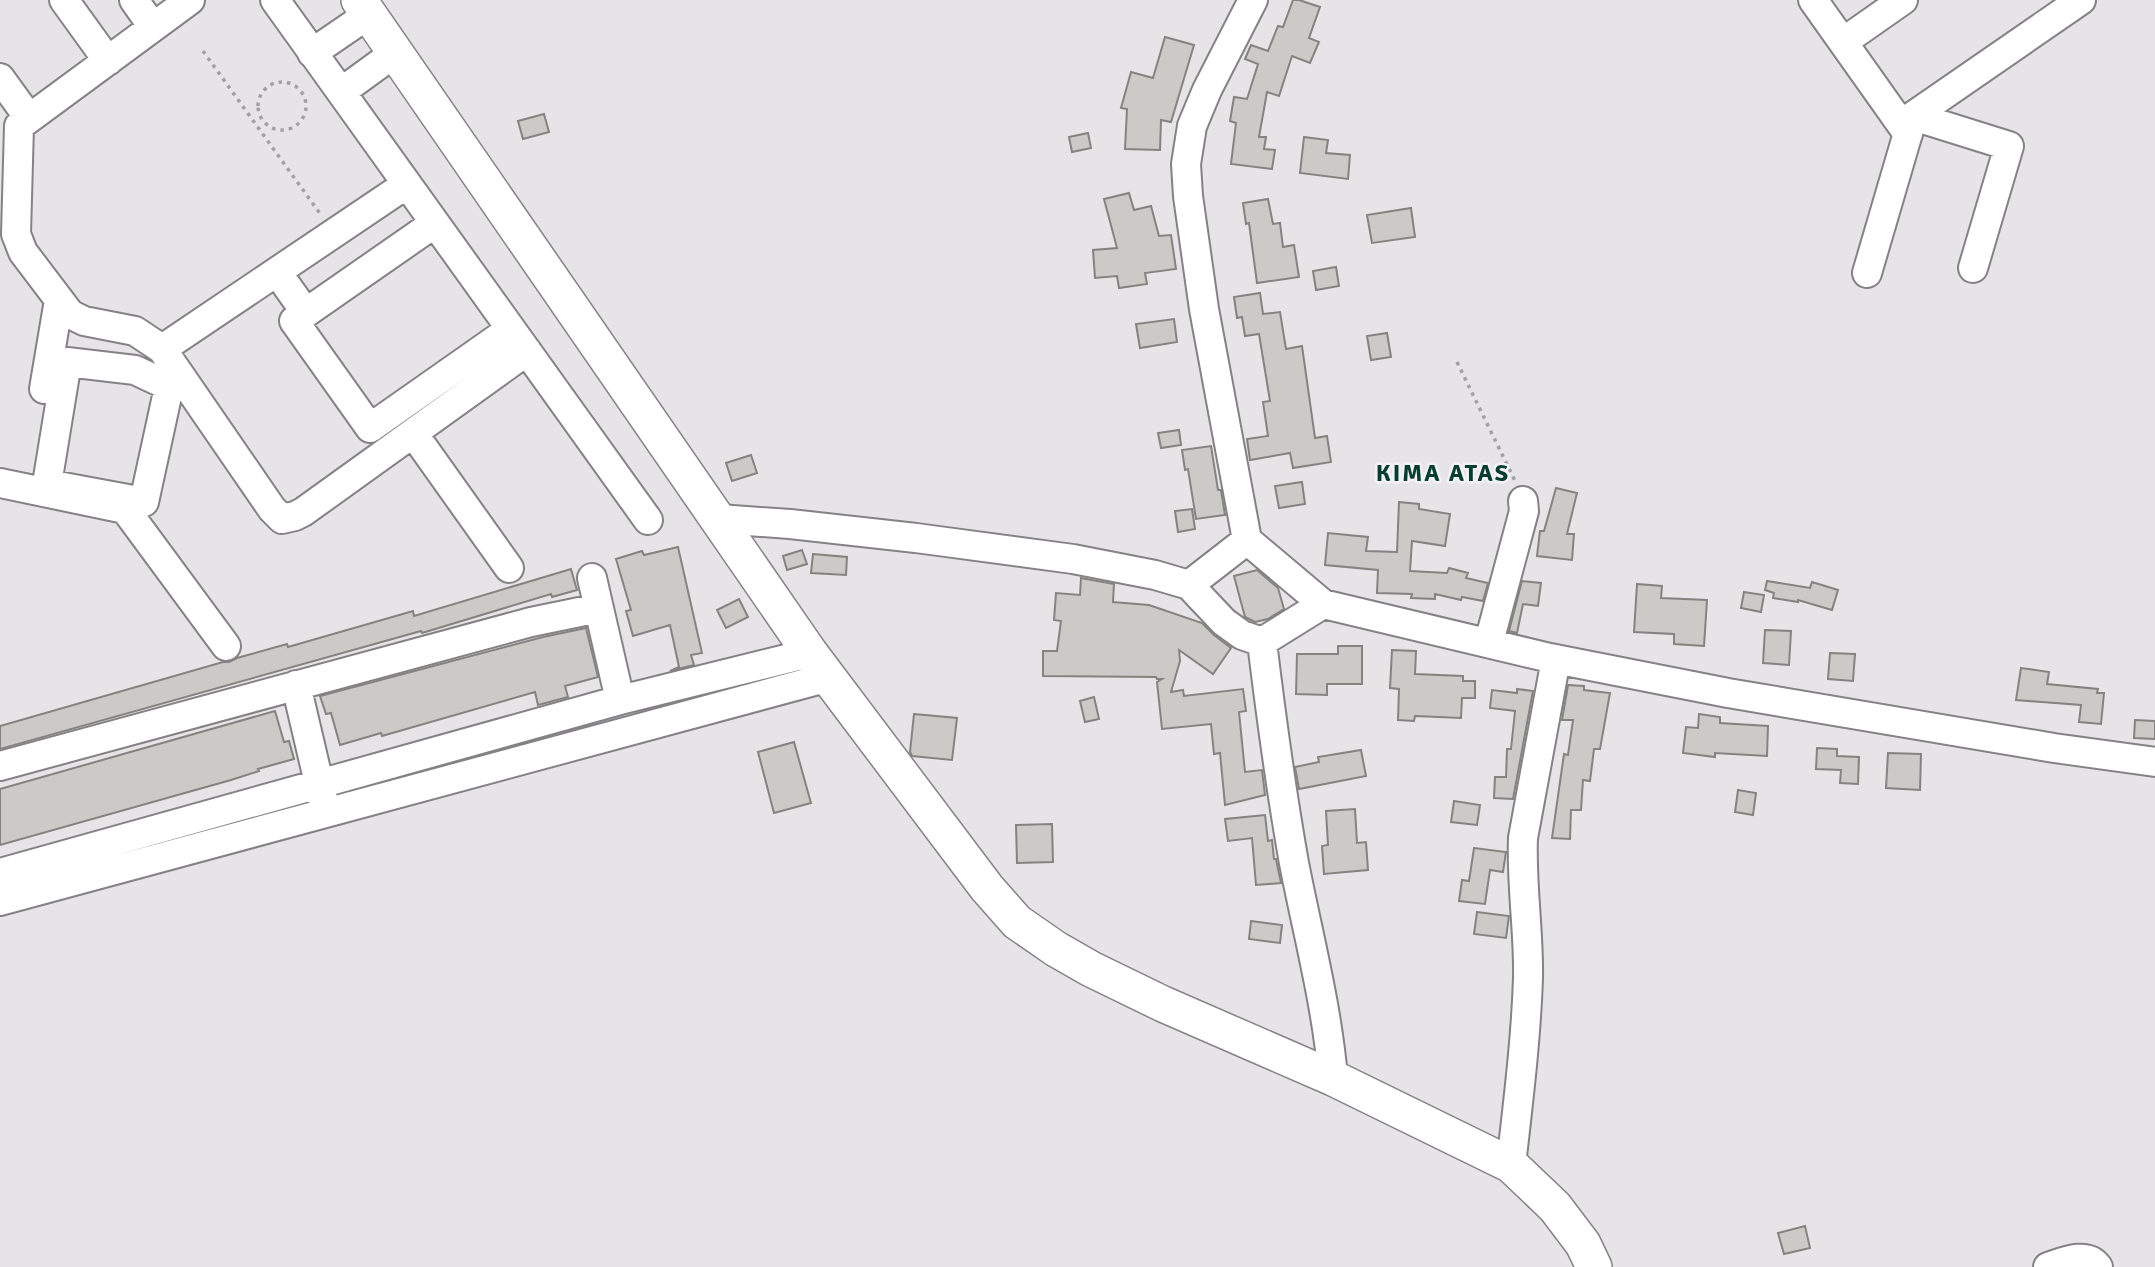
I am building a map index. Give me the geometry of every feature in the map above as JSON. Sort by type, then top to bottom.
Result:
[{"type":"main road","points":[[364,7],[819,665],[987,888],[1017,922],[1091,969],[1163,1004],[1333,1078],[1511,1165],[1555,1208],[1583,1244],[1594,1267]]},
{"type":"street","points":[[64,0],[108,61]]},
{"type":"street","points":[[131,0],[153,27]]},
{"type":"street","points":[[16,121],[108,61],[190,0]]},
{"type":"street","points":[[275,0],[648,520]]},
{"type":"street","points":[[1253,0],[1207,90],[1192,126],[1186,164],[1204,309],[1247,540],[1323,604],[1353,613],[1556,659],[1728,693],[2054,748],[2155,762]]},
{"type":"street","points":[[1814,0],[1843,42],[1910,125],[2009,146],[1973,268]]},
{"type":"street","points":[[1843,42],[1903,0]]},
{"type":"street","points":[[1867,273],[1910,125],[2081,0]]},
{"type":"street","points":[[312,53],[364,7]]},
{"type":"street","points":[[341,92],[396,52]]},
{"type":"street","points":[[0,78],[16,121],[8,233],[69,314],[93,323],[135,331],[282,519],[303,512],[406,438],[519,340]]},
{"type":"street","points":[[93,323],[76,371],[47,484],[144,502],[168,374],[277,272],[407,184]]},
{"type":"street","points":[[435,223],[294,321],[370,428],[519,340]]},
{"type":"street","points":[[277,272],[306,313]]},
{"type":"street","points":[[27,488],[59,300]]},
{"type":"street","points":[[76,371],[135,370],[168,374]]},
{"type":"street","points":[[382,419],[406,438],[509,568]]},
{"type":"street","points":[[0,483],[125,509],[226,646]]},
{"type":"street","points":[[1489,642],[1524,511],[1523,500]]},
{"type":"street","points":[[719,519],[853,531],[1073,559],[1155,575],[1189,585],[1224,622],[1242,635],[1262,642]]},
{"type":"street","points":[[1189,585],[1247,540]]},
{"type":"street","points":[[592,578],[620,700]]},
{"type":"street","points":[[1262,642],[1323,604]]},
{"type":"street","points":[[0,766],[531,622],[599,608]]},
{"type":"street","points":[[1262,642],[1294,863],[1321,993],[1333,1078]]},
{"type":"street","points":[[1511,1165],[1528,977],[1523,838],[1556,659]]},
{"type":"street","points":[[0,901],[19,877],[319,783],[620,700],[819,665]]},
{"type":"street","points":[[19,877],[326,813],[819,665]]},
{"type":"street","points":[[296,685],[326,813]]},
{"type":"street","points":[[2048,1267],[2086,1258],[2095,1262],[2098,1267]]},
{"type":"path","points":[[203,51],[322,217]]},
{"type":"path","points":[[282,81],[296,85],[302,91],[307,105],[302,120],[297,125],[283,130],[275,129],[262,121],[257,106],[267,86],[282,81]]},
{"type":"path","points":[[258,125],[262,121]]},
{"type":"path","points":[[1457,362],[1523,500]]},
{"type":"building","points":[[1293,0],[1320,7],[1309,38],[1319,42],[1310,63],[1292,56],[1279,96],[1267,92],[1259,137],[1266,137],[1264,149],[1275,150],[1272,169],[1231,164],[1236,123],[1230,121],[1234,97],[1247,99],[1258,64],[1245,59],[1251,45],[1268,51],[1278,26],[1283,27]]},
{"type":"building","points":[[1165,37],[1194,45],[1171,122],[1161,120],[1160,150],[1125,149],[1127,109],[1121,108],[1131,72],[1153,78]]},
{"type":"building","points":[[544,114],[549,132],[523,139],[518,121]]},
{"type":"building","points":[[1088,133],[1091,148],[1072,152],[1069,137]]},
{"type":"building","points":[[1304,137],[1328,140],[1326,153],[1350,155],[1348,179],[1300,173]]},
{"type":"building","points":[[1129,193],[1134,210],[1151,206],[1159,236],[1171,235],[1176,269],[1145,273],[1147,284],[1119,288],[1117,276],[1095,278],[1093,250],[1117,248],[1104,199]]},
{"type":"building","points":[[1268,199],[1273,224],[1280,223],[1283,247],[1294,245],[1299,277],[1257,283],[1249,223],[1246,224],[1243,203]]},
{"type":"building","points":[[1411,208],[1415,237],[1372,243],[1367,215]]},
{"type":"building","points":[[1336,267],[1339,286],[1316,290],[1313,271]]},
{"type":"building","points":[[1260,293],[1263,314],[1280,312],[1286,349],[1302,346],[1315,438],[1327,436],[1331,462],[1293,468],[1290,453],[1250,460],[1247,439],[1268,436],[1263,402],[1270,401],[1259,334],[1245,336],[1242,317],[1237,318],[1234,297]]},
{"type":"building","points":[[1174,319],[1177,342],[1140,348],[1136,324]]},
{"type":"building","points":[[1387,333],[1391,357],[1371,360],[1367,336]]},
{"type":"building","points":[[1179,430],[1181,445],[1161,448],[1158,433]]},
{"type":"building","points":[[1211,446],[1225,515],[1196,519],[1188,469],[1185,470],[1182,450]]},
{"type":"building","points":[[751,455],[757,473],[732,481],[726,463]]},
{"type":"building","points":[[1302,482],[1305,504],[1279,508],[1275,486]]},
{"type":"building","points":[[1556,488],[1577,493],[1567,534],[1574,534],[1572,560],[1537,556],[1540,531],[1544,531]]},
{"type":"building","points":[[1399,502],[1419,504],[1419,509],[1450,514],[1445,546],[1412,541],[1410,571],[1447,573],[1449,568],[1468,573],[1466,578],[1488,583],[1483,601],[1462,597],[1461,600],[1435,594],[1435,599],[1411,598],[1412,594],[1377,593],[1378,570],[1325,565],[1328,533],[1368,537],[1366,551],[1397,552]]},
{"type":"building","points":[[1192,509],[1195,529],[1178,532],[1175,511]]},
{"type":"building","points":[[678,547],[702,653],[691,655],[694,665],[670,671],[679,667],[670,625],[633,636],[626,611],[631,610],[616,559],[642,551],[644,555]]},
{"type":"building","points":[[802,550],[807,564],[787,570],[783,556]]},
{"type":"building","points":[[813,554],[847,557],[846,575],[811,573]]},
{"type":"building","points":[[571,569],[577,590],[552,597],[551,594],[422,633],[421,631],[0,749],[0,726],[287,644],[288,647],[413,611],[414,616]]},
{"type":"building","points":[[1257,570],[1278,588],[1284,609],[1268,619],[1255,622],[1245,617],[1234,576]]},
{"type":"building","points":[[1081,578],[1114,584],[1113,602],[1149,605],[1202,623],[1231,648],[1213,674],[1179,650],[1180,661],[1171,692],[1183,690],[1184,696],[1243,689],[1246,711],[1239,712],[1245,772],[1262,770],[1265,795],[1225,805],[1220,753],[1214,754],[1211,724],[1162,729],[1157,682],[1162,679],[1043,676],[1043,651],[1057,651],[1061,621],[1054,620],[1056,593],[1080,595]]},
{"type":"building","points":[[1522,581],[1541,583],[1538,606],[1523,604],[1517,633],[1509,631]]},
{"type":"building","points":[[1767,581],[1810,588],[1812,582],[1838,590],[1832,610],[1798,600],[1773,598],[1774,593],[1765,590]]},
{"type":"building","points":[[1637,584],[1662,586],[1661,598],[1707,600],[1704,646],[1674,644],[1674,634],[1634,632]]},
{"type":"building","points":[[1744,592],[1764,595],[1761,612],[1741,608]]},
{"type":"building","points":[[739,599],[748,617],[726,628],[717,610]]},
{"type":"building","points":[[586,628],[598,677],[565,686],[568,697],[538,705],[535,692],[382,736],[381,733],[340,745],[331,713],[326,714],[320,696],[543,637]]},
{"type":"building","points":[[1765,630],[1791,631],[1789,665],[1763,663]]},
{"type":"building","points":[[1338,646],[1362,646],[1362,684],[1327,684],[1327,695],[1296,694],[1297,654],[1338,654]]},
{"type":"building","points":[[1392,650],[1416,651],[1415,674],[1463,676],[1463,681],[1475,681],[1475,698],[1462,698],[1461,718],[1415,716],[1414,721],[1398,720],[1399,689],[1390,688]]},
{"type":"building","points":[[1830,653],[1855,654],[1853,681],[1828,679]]},
{"type":"building","points":[[2021,668],[2049,672],[2047,684],[2098,689],[2097,693],[2104,693],[2101,724],[2079,722],[2081,705],[2016,700]]},
{"type":"building","points":[[1568,685],[1610,693],[1600,749],[1594,749],[1590,781],[1583,780],[1581,810],[1571,810],[1570,839],[1552,838],[1564,754],[1568,755],[1573,720],[1562,720]]},
{"type":"building","points":[[1517,689],[1533,691],[1513,799],[1494,798],[1495,777],[1506,777],[1507,749],[1511,749],[1515,711],[1490,708],[1492,690],[1517,693]]},
{"type":"building","points":[[1094,697],[1099,719],[1085,722],[1080,701]]},
{"type":"building","points":[[275,711],[284,742],[289,741],[294,759],[231,780],[0,845],[0,789]]},
{"type":"building","points":[[914,714],[957,718],[952,760],[912,756],[910,752]]},
{"type":"building","points":[[1699,714],[1720,717],[1720,723],[1768,726],[1767,756],[1715,753],[1715,757],[1683,753],[1686,727],[1698,728]]},
{"type":"building","points":[[2135,720],[2155,721],[2155,739],[2134,738]]},
{"type":"building","points":[[794,742],[811,803],[774,813],[758,752]]},
{"type":"building","points":[[1817,748],[1837,749],[1837,756],[1859,757],[1858,784],[1840,783],[1841,770],[1816,769]]},
{"type":"building","points":[[1361,750],[1366,776],[1299,789],[1295,767],[1319,762],[1318,757]]},
{"type":"building","points":[[1888,753],[1921,754],[1920,790],[1886,788]]},
{"type":"building","points":[[1738,790],[1756,793],[1753,815],[1735,812]]},
{"type":"building","points":[[1454,801],[1480,805],[1477,825],[1451,822]]},
{"type":"building","points":[[1355,809],[1357,843],[1366,842],[1368,870],[1324,874],[1322,846],[1328,845],[1326,811]]},
{"type":"building","points":[[1265,815],[1268,841],[1272,840],[1281,883],[1256,885],[1252,838],[1228,841],[1225,819]]},
{"type":"building","points":[[1052,824],[1053,862],[1017,863],[1016,825]]},
{"type":"building","points":[[1474,848],[1506,852],[1503,872],[1490,870],[1485,904],[1459,901],[1462,880],[1469,881]]},
{"type":"building","points":[[1477,912],[1509,916],[1506,938],[1474,934]]},
{"type":"building","points":[[1251,921],[1282,925],[1280,943],[1249,939]]},
{"type":"building","points":[[1805,1226],[1810,1248],[1784,1254],[1778,1233]]},
{"type":"district","name":"KIMA ATAS","points":[[1443,473]]}]
